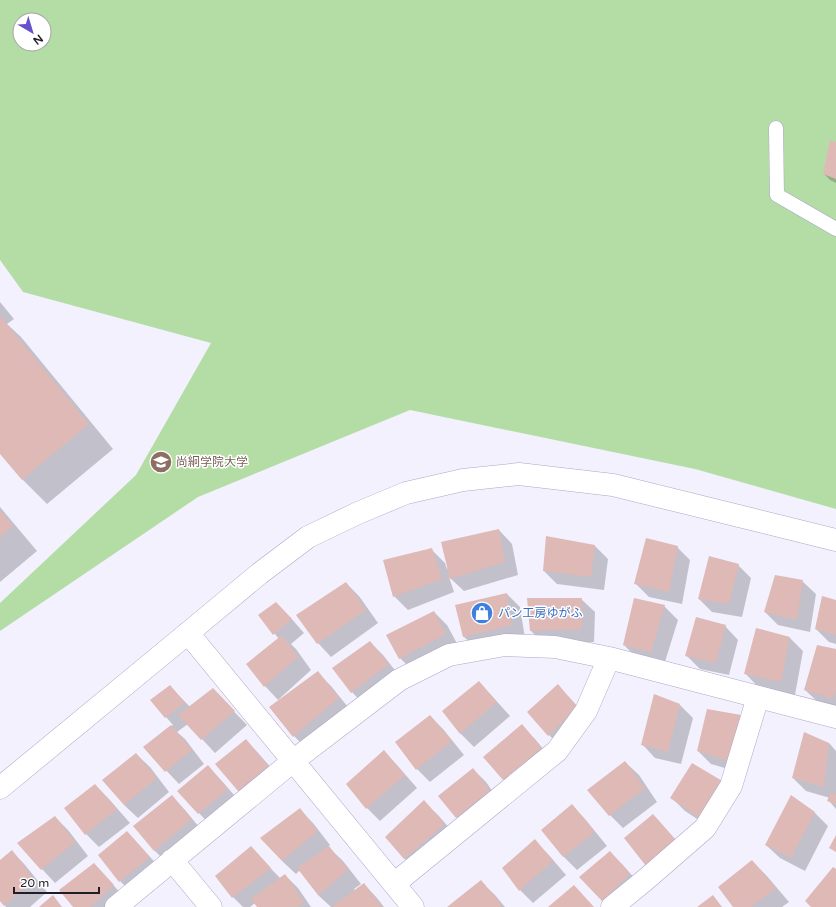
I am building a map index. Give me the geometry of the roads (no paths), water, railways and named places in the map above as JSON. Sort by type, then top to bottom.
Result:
[{"type":"street","points":[[0,788],[259,574],[308,537],[358,512],[406,493],[463,480],[519,474],[613,485],[836,540]]},
{"type":"street","points":[[188,633],[413,907]]},
{"type":"street","points":[[116,907],[293,760],[399,680],[449,655],[505,645],[555,647],[609,658],[836,717]]},
{"type":"street","points":[[394,884],[557,751],[586,711],[609,658]]},
{"type":"street","points":[[612,907],[704,828],[731,786],[758,697]]},
{"type":"street","points":[[172,860],[211,907]]},
{"type":"lane","points":[[776,128],[777,195],[836,229]]},
{"type":"place","name":"尚絅学院大学","points":[[161,462]]},
{"type":"place","name":"パン工房ゆがふ","points":[[482,613]]}]
